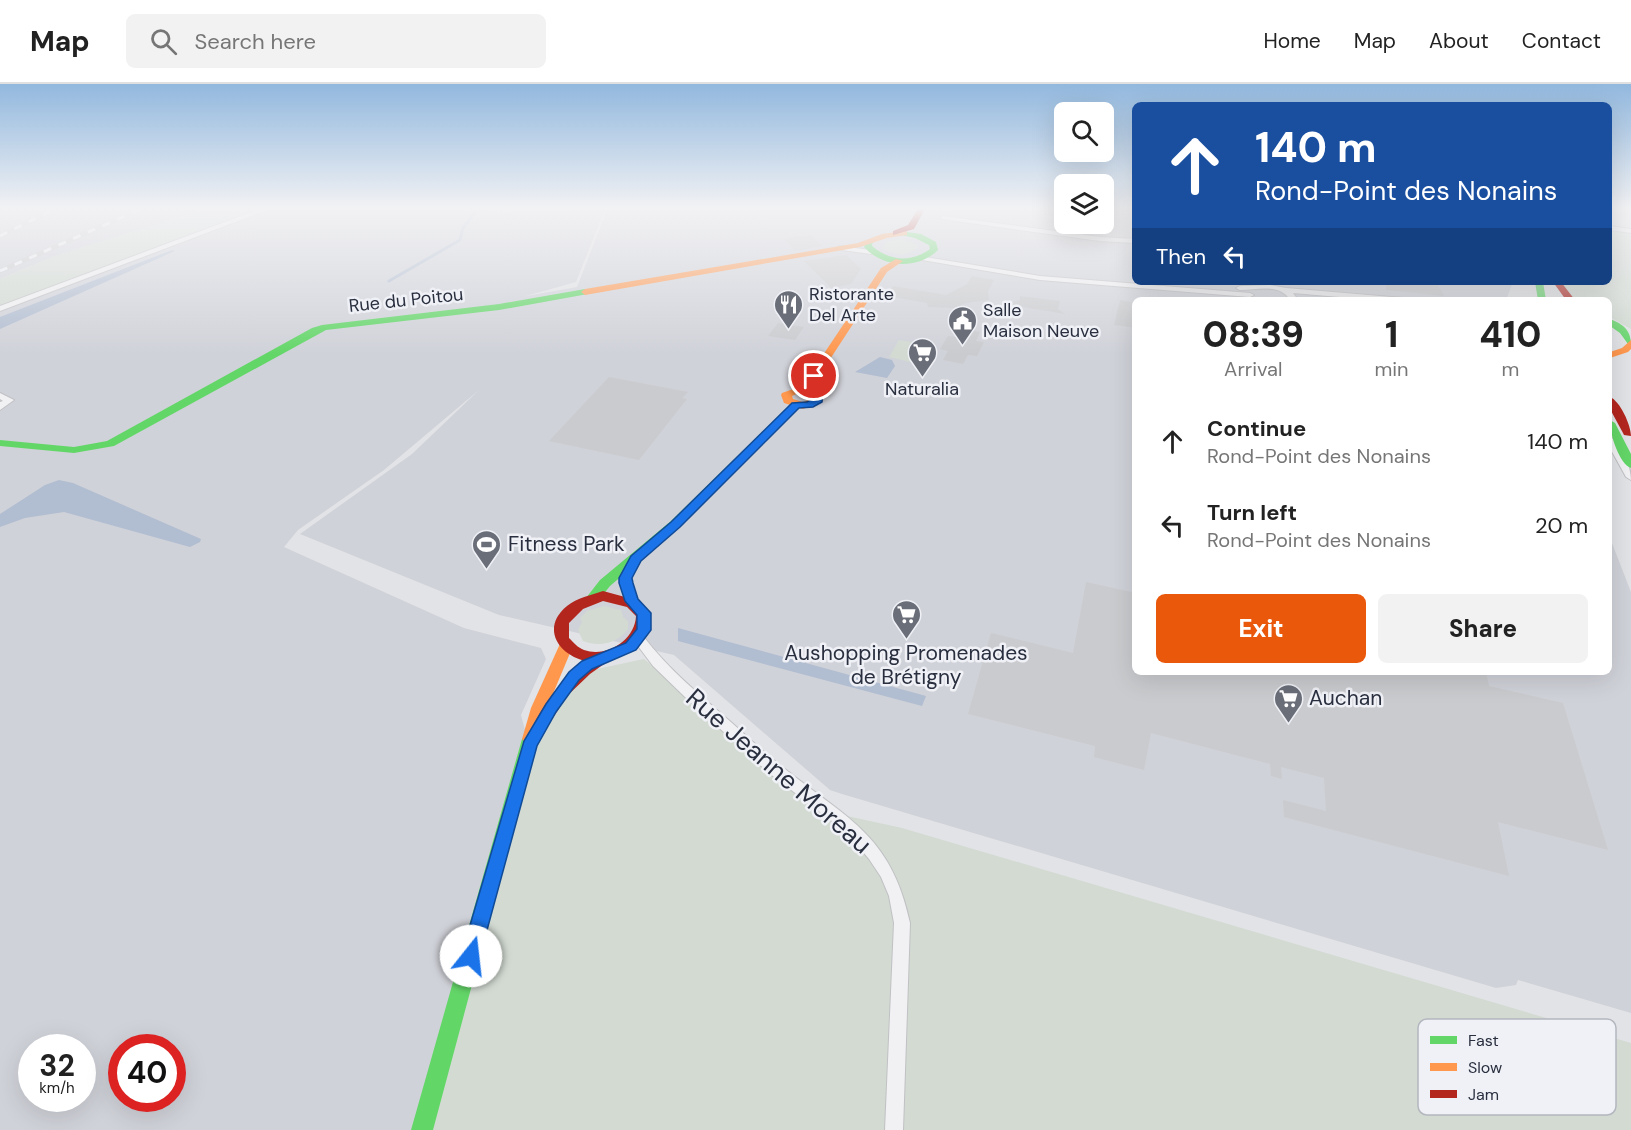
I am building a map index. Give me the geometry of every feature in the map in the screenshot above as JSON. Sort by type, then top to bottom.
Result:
[{"type":"street","points":[[0,309],[142,256]]},
{"type":"street","name":"Rue du Poitou","points":[[0,443],[74,450],[110,444],[299,338],[325,327],[499,307],[796,256]]},
{"type":"street","points":[[593,598],[605,583],[675,524],[796,405],[786,398],[789,392],[809,388],[877,256],[899,261],[920,256]]},
{"type":"street","points":[[936,256],[1040,279],[1213,291],[1280,289],[1369,297]]},
{"type":"street","points":[[947,256],[1011,269],[1132,281]]},
{"type":"street","points":[[1184,285],[1255,291]]},
{"type":"street","points":[[1274,285],[1293,297]]},
{"type":"street","points":[[1559,285],[1569,297]]},
{"type":"street","points":[[1612,324],[1630,340],[1629,348],[1612,355]]},
{"type":"street","points":[[0,396],[9,400],[0,407]]},
{"type":"street","points":[[1612,404],[1631,438]]},
{"type":"street","points":[[1612,427],[1631,465]]},
{"type":"street","points":[[1612,444],[1631,477]]},
{"type":"street","points":[[530,745],[551,708],[574,676],[587,665],[620,652],[639,639],[646,621],[644,613],[629,592],[626,578],[636,559]]},
{"type":"street","points":[[608,656],[584,656],[566,646],[560,638],[560,628],[563,619],[576,607],[593,598],[629,592]]},
{"type":"street","name":"Rue Jeanne Moreau","points":[[639,639],[649,654],[781,775],[816,799],[867,842],[887,870],[897,894],[902,922],[894,1130]]},
{"type":"street","points":[[422,1130],[539,708],[566,646]]},
{"type":"shaded area","points":[[0,256],[56,256],[52,257],[0,279]]},
{"type":"shaded area","points":[[147,256],[586,256],[576,282],[526,296],[577,287],[589,256],[1132,256],[1132,285],[1512,285],[1507,297],[1132,297],[1132,675],[1612,675],[1612,543],[1631,592],[1631,1013],[1518,980],[1516,985],[1496,988],[830,790],[674,655],[499,615],[300,534],[412,454],[479,390],[384,470],[298,530],[284,547],[464,628],[541,648],[546,659],[521,715],[529,745],[422,1130],[0,1130],[0,310]]},
{"type":"shaded area","points":[[147,256],[0,310],[0,279],[52,257]]},
{"type":"shaded area","points":[[1612,256],[1631,256],[1631,329],[1612,318],[1612,297],[1569,297],[1559,285],[1612,285]]},
{"type":"shaded area","points":[[899,340],[925,344],[914,363],[889,357]]},
{"type":"shaded area","points":[[604,606],[621,610],[623,617],[628,621],[628,629],[619,638],[607,643],[595,644],[583,641],[578,630],[582,622],[580,618],[587,611]]},
{"type":"shaded area","points":[[644,659],[684,692],[810,808],[902,828],[1550,1019],[1418,1019],[1418,1115],[1616,1115],[1616,1039],[1631,1043],[1631,1130],[427,1130],[533,746],[553,709],[583,672]]},
{"type":"water","points":[[157,256],[164,256],[0,329],[0,317]]},
{"type":"water","points":[[880,357],[892,360],[895,366],[887,378],[855,372]]},
{"type":"water","points":[[59,480],[73,483],[201,539],[200,542],[190,547],[64,512],[25,518],[0,527],[0,514],[45,485]]},
{"type":"water","points":[[678,628],[926,696],[922,706],[678,641]]},
{"type":"building","points":[[847,256],[861,269],[851,284],[831,288],[804,261]]},
{"type":"building","points":[[972,276],[994,280],[988,291],[989,300],[966,303],[954,308],[928,307],[927,303],[886,296],[893,286],[946,295],[967,284]]},
{"type":"building","points":[[1386,285],[1438,285],[1444,296],[1386,290]]},
{"type":"building","points":[[1020,296],[1060,301],[1058,309],[1065,314],[1005,304],[1020,300]]},
{"type":"building","points":[[1120,300],[1132,302],[1132,327],[1114,325]]},
{"type":"building","name":"Ristorante Del Arte","points":[[778,323],[804,327],[795,340],[768,336]]},
{"type":"building","name":"Salle Maison Neuve","points":[[961,329],[980,332],[976,341],[984,342],[977,356],[968,355],[963,364],[943,360],[948,351],[940,349],[948,336],[956,337]]},
{"type":"building","points":[[609,377],[688,392],[682,398],[687,399],[639,460],[549,441]]},
{"type":"building","name":"Auchan","points":[[1086,582],[1132,592],[1132,675],[1487,675],[1489,686],[1563,703],[1608,850],[1498,822],[1509,876],[1284,817],[1283,800],[1326,811],[1324,778],[1281,767],[1282,779],[1271,776],[1270,764],[1151,733],[1144,770],[1094,757],[1095,746],[968,714],[991,633],[1073,653]]},
{"type":"waterway","points":[[389,281],[433,256]]},
{"type":"railway","points":[[0,271],[34,256]]},
{"type":"traffic: fast","points":[[881,256],[901,262],[925,256]]},
{"type":"traffic: fast","points":[[1540,285],[1542,297]]},
{"type":"traffic: fast","points":[[0,443],[74,450],[110,444],[315,330],[325,327],[499,307],[585,292]]},
{"type":"traffic: fast","points":[[1612,323],[1624,331],[1631,342]]},
{"type":"traffic: fast","points":[[593,598],[605,583],[675,524],[796,405]]},
{"type":"traffic: fast","points":[[1612,427],[1631,465]]},
{"type":"traffic: fast","points":[[422,1130],[530,739]]},
{"type":"traffic: slow","points":[[585,292],[797,256]]},
{"type":"traffic: slow","points":[[809,388],[814,376],[884,270],[899,261]]},
{"type":"traffic: slow","points":[[1612,354],[1625,350],[1631,343]]},
{"type":"traffic: slow","points":[[802,388],[814,390],[819,396],[818,400],[803,406],[788,401],[786,395],[802,388]]},
{"type":"traffic: slow","points":[[530,739],[539,708],[566,646]]},
{"type":"traffic: jam","points":[[1559,285],[1569,297]]},
{"type":"traffic: jam","points":[[1612,404],[1628,433]]},
{"type":"traffic: jam","points":[[603,596],[631,603],[643,615],[642,629],[632,642],[616,652],[597,657],[578,654],[562,640],[562,623],[566,616],[579,605],[603,596]]},
{"type":"traffic: jam","points":[[544,720],[569,684],[604,658]]},
{"type":"place","name":"Ristorante Del Arte","points":[[788,330]]},
{"type":"place","name":"Salle Maison Neuve","points":[[962,346]]},
{"type":"place","name":"Naturalia","points":[[922,378]]},
{"type":"place","name":"Fitness Park","points":[[487,570]]},
{"type":"place","name":"Aushopping Promenades de Brétigny","points":[[906,640]]},
{"type":"place","name":"Auchan","points":[[1288,724]]},
{"type":"route","points":[[471,956],[530,745],[551,708],[574,676],[587,665],[631,646],[644,630],[646,621],[644,613],[632,601],[626,583],[626,578],[636,559],[675,524],[796,405],[809,405],[818,400],[818,393],[809,388],[814,376]]}]
